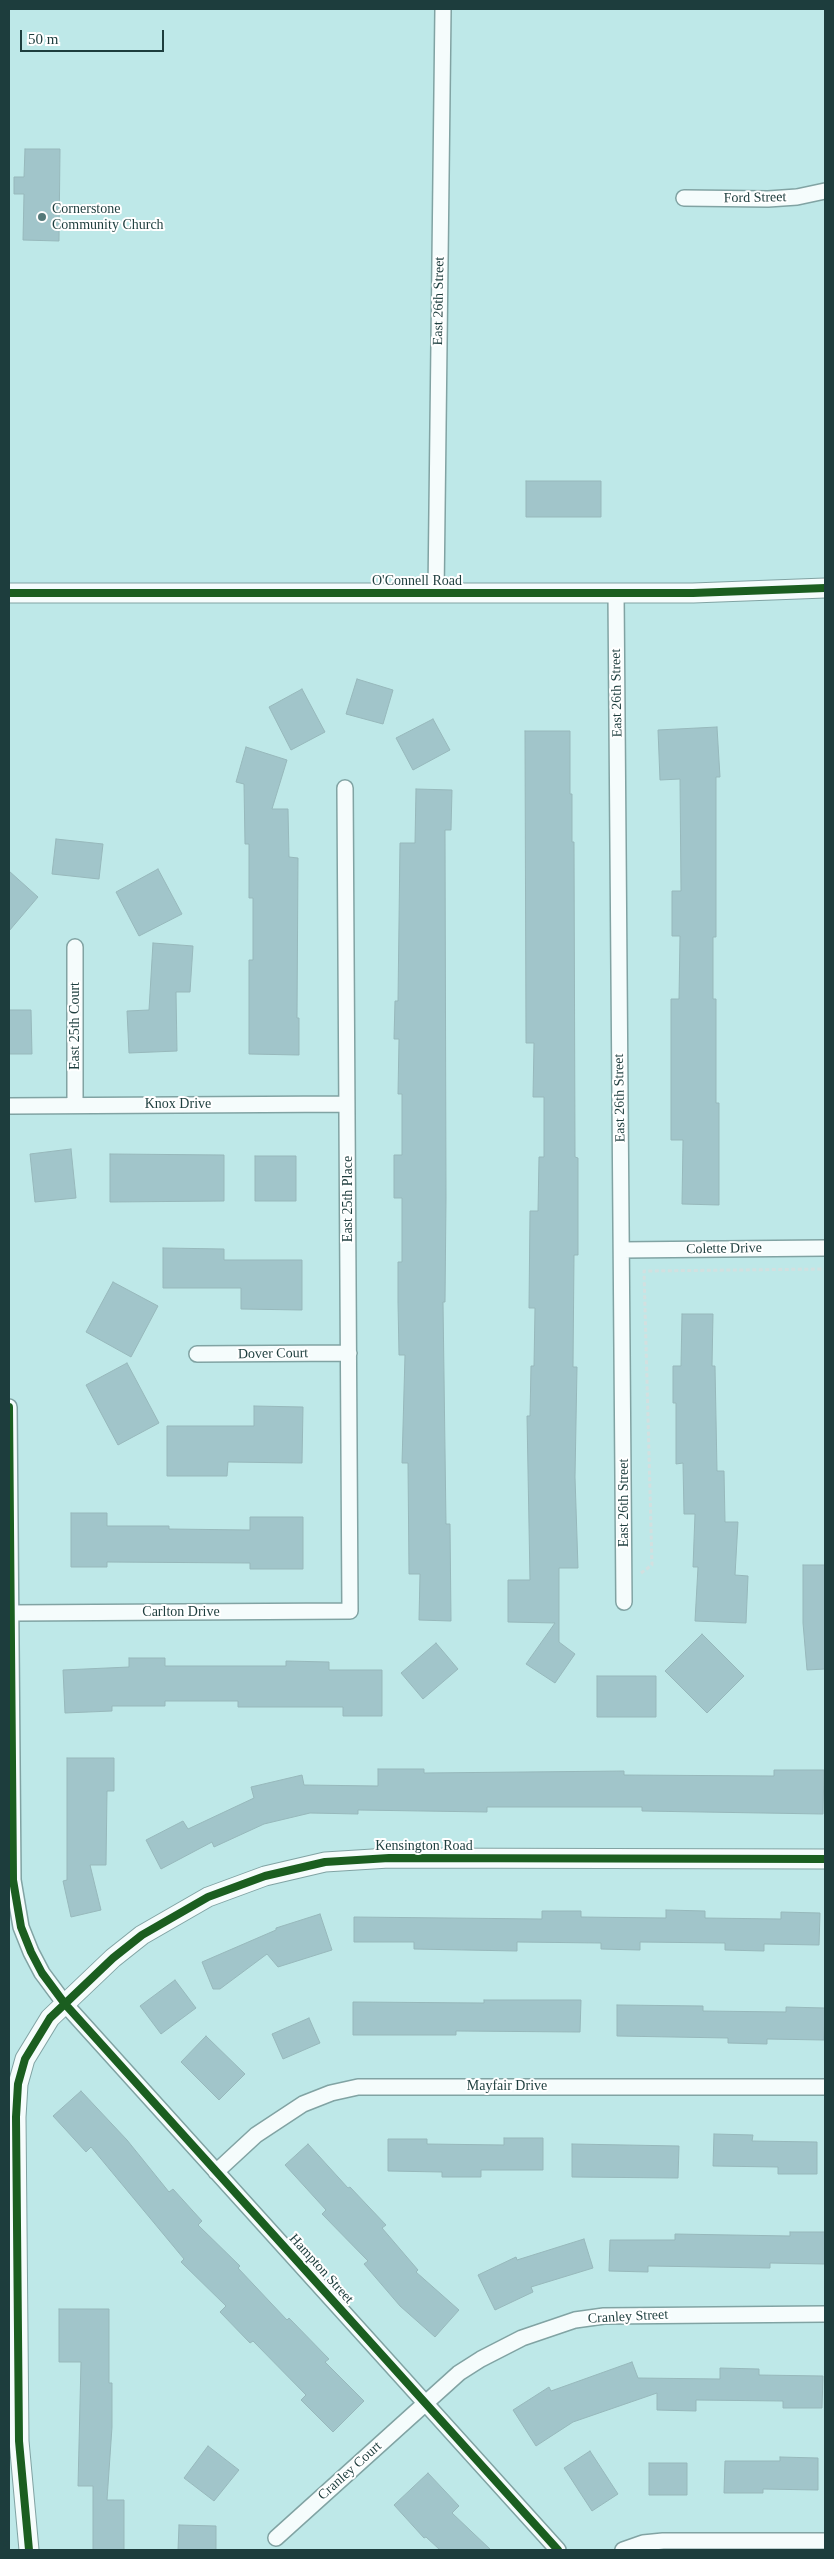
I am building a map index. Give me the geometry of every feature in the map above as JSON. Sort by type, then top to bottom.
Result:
[{"type":"street","name":"East 26th Street","points":[[436,594],[443,9]]},
{"type":"street","name":"Ford Street","points":[[684,198],[768,199],[797,197],[825,192]]},
{"type":"street","name":"O'Connell Road","points":[[9,593],[693,593],[825,588]]},
{"type":"street","name":"East 26th Street","points":[[616,593],[624,1596]]},
{"type":"street","name":"East 25th Place","points":[[345,788],[350,1611]]},
{"type":"street","name":"East 25th Court","points":[[75,947],[75,1105]]},
{"type":"street","name":"Knox Drive","points":[[9,1106],[347,1104]]},
{"type":"street","name":"Colette Drive","points":[[622,1250],[825,1248]]},
{"type":"street","name":"Dover Court","points":[[196,1354],[349,1353]]},
{"type":"street","name":"Hampton Street","points":[[9,1408],[14,1888],[21,1927],[31,1952],[42,1973],[65,2004],[558,2550]]},
{"type":"street","name":"Carlton Drive","points":[[12,1613],[350,1611]]},
{"type":"street","name":"Kensington Road","points":[[29,2550],[19,2441],[16,2117],[18,2084],[25,2059],[50,2018],[113,1958],[142,1935],[176,1914],[241,1883],[295,1868],[356,1859],[825,1859]]},
{"type":"street","name":"Mayfair Drive","points":[[216,2172],[256,2136],[303,2104],[331,2093],[358,2087],[825,2087]]},
{"type":"street","name":"Cranley Street","points":[[425,2403],[459,2373],[481,2358],[522,2338],[575,2320],[631,2314],[825,2314]]},
{"type":"street","name":"Cranley Court","points":[[276,2538],[425,2403]]},
{"type":"street","points":[[624,2550],[642,2543],[663,2540],[825,2541]]},
{"type":"path","points":[[624,1596],[652,1565],[644,1271],[825,1269]]},
{"type":"building","name":"Cornerstone Community Church","points":[[25,149],[60,149],[59,241],[23,240],[24,194],[14,194],[14,177],[24,177]]},
{"type":"building","points":[[526,481],[601,481],[601,517],[526,517]]},
{"type":"building","points":[[357,679],[393,690],[383,724],[346,714]]},
{"type":"building","points":[[302,689],[325,732],[291,750],[269,707]]},
{"type":"building","points":[[433,719],[450,750],[413,770],[396,738]]},
{"type":"building","points":[[717,727],[720,777],[716,777],[716,937],[713,937],[713,999],[716,999],[716,1103],[719,1103],[719,1205],[682,1204],[683,1140],[671,1140],[671,999],[679,999],[680,936],[672,936],[672,891],[681,891],[680,779],[660,780],[658,730]]},
{"type":"building","points":[[525,731],[570,731],[570,794],[572,794],[572,842],[574,842],[575,1157],[578,1158],[578,1255],[574,1255],[573,1367],[577,1367],[575,1477],[578,1568],[559,1568],[559,1642],[575,1654],[555,1683],[526,1664],[555,1623],[508,1622],[508,1580],[530,1580],[527,1416],[530,1416],[531,1366],[534,1366],[535,1308],[529,1308],[530,1211],[538,1211],[539,1157],[544,1157],[544,1097],[533,1097],[534,1043],[526,1043]]},
{"type":"building","points":[[246,747],[287,760],[272,809],[288,809],[289,857],[298,858],[297,1018],[299,1018],[299,1055],[249,1054],[249,960],[253,960],[253,898],[249,898],[249,844],[245,844],[244,784],[236,782]]},
{"type":"building","points":[[416,789],[452,790],[451,830],[445,830],[446,1198],[445,1302],[443,1302],[446,1524],[450,1524],[451,1621],[419,1620],[420,1574],[409,1574],[408,1463],[402,1463],[405,1355],[399,1355],[398,1262],[402,1262],[402,1198],[394,1198],[394,1155],[402,1155],[402,1094],[398,1094],[399,1039],[394,1039],[395,1001],[398,1001],[400,843],[415,843]]},
{"type":"building","points":[[56,839],[103,844],[99,879],[52,874]]},
{"type":"building","points":[[158,869],[182,914],[139,936],[116,892]]},
{"type":"building","points":[[9,871],[38,897],[9,931]]},
{"type":"building","points":[[153,943],[193,946],[190,992],[176,992],[177,1051],[129,1053],[127,1011],[149,1010]]},
{"type":"building","points":[[9,1010],[31,1010],[32,1054],[9,1054]]},
{"type":"building","points":[[71,1149],[76,1198],[35,1202],[30,1154]]},
{"type":"building","points":[[110,1154],[224,1155],[224,1201],[110,1202]]},
{"type":"building","points":[[255,1156],[296,1156],[296,1201],[255,1201]]},
{"type":"building","points":[[163,1248],[224,1249],[224,1260],[302,1260],[302,1310],[241,1309],[241,1288],[163,1288]]},
{"type":"building","points":[[113,1282],[158,1306],[131,1357],[86,1332]]},
{"type":"building","points":[[682,1314],[713,1314],[712,1366],[715,1366],[717,1471],[724,1471],[725,1522],[738,1522],[735,1575],[748,1576],[746,1623],[695,1621],[698,1567],[693,1567],[695,1514],[684,1514],[683,1463],[676,1464],[676,1403],[673,1403],[673,1366],[681,1366]]},
{"type":"building","points":[[127,1363],[159,1423],[118,1445],[86,1385]]},
{"type":"building","points":[[254,1406],[303,1407],[302,1463],[228,1462],[227,1476],[167,1476],[167,1426],[254,1426]]},
{"type":"building","points":[[71,1513],[107,1513],[107,1526],[169,1526],[169,1529],[250,1530],[250,1517],[303,1517],[303,1569],[250,1569],[250,1563],[107,1562],[107,1567],[71,1567]]},
{"type":"building","points":[[803,1565],[825,1565],[825,1669],[807,1670],[803,1623]]},
{"type":"building","points":[[702,1634],[744,1676],[707,1713],[665,1671]]},
{"type":"building","points":[[436,1643],[458,1669],[423,1699],[401,1673]]},
{"type":"building","points":[[129,1658],[165,1658],[165,1666],[286,1666],[286,1661],[329,1662],[329,1670],[382,1670],[382,1716],[343,1716],[343,1707],[238,1707],[238,1701],[165,1701],[165,1706],[112,1706],[112,1711],[65,1713],[63,1670],[129,1667]]},
{"type":"building","points":[[597,1676],[656,1676],[656,1717],[597,1717]]},
{"type":"building","points":[[67,1758],[114,1758],[114,1791],[107,1791],[106,1865],[90,1865],[101,1910],[71,1917],[63,1881],[67,1880]]},
{"type":"building","points":[[378,1769],[424,1769],[424,1773],[624,1771],[624,1775],[774,1776],[774,1770],[824,1770],[823,1814],[642,1811],[642,1807],[487,1807],[487,1812],[358,1810],[358,1814],[310,1813],[264,1824],[214,1847],[212,1842],[161,1869],[146,1840],[183,1821],[188,1829],[254,1798],[251,1787],[302,1775],[304,1785],[378,1786]]},
{"type":"building","points":[[666,1910],[705,1911],[705,1918],[781,1919],[781,1912],[820,1913],[819,1945],[764,1944],[764,1951],[725,1950],[725,1943],[640,1942],[640,1950],[601,1949],[601,1943],[517,1942],[517,1951],[414,1949],[414,1942],[354,1942],[354,1917],[542,1919],[542,1911],[581,1911],[581,1917],[666,1918]]},
{"type":"building","points":[[320,1914],[332,1950],[278,1967],[267,1954],[220,1989],[213,1989],[202,1962],[276,1930],[276,1928]]},
{"type":"building","points":[[175,1980],[196,2008],[161,2034],[140,2006]]},
{"type":"building","points":[[484,2000],[581,2000],[580,2032],[456,2031],[456,2035],[353,2035],[353,2002],[484,2003]]},
{"type":"building","points":[[617,2005],[703,2006],[703,2011],[786,2012],[786,2007],[825,2008],[824,2040],[767,2039],[767,2044],[728,2043],[728,2038],[617,2036]]},
{"type":"building","points":[[309,2018],[320,2043],[283,2059],[272,2034]]},
{"type":"building","points":[[206,2036],[245,2074],[219,2100],[181,2062]]},
{"type":"building","points":[[81,2091],[127,2140],[169,2192],[173,2189],[202,2221],[198,2225],[240,2266],[238,2268],[287,2320],[289,2318],[329,2359],[325,2362],[364,2401],[333,2432],[301,2400],[306,2395],[253,2341],[250,2343],[220,2312],[226,2306],[181,2262],[184,2259],[91,2147],[86,2152],[53,2116]]},
{"type":"building","points":[[714,2134],[753,2135],[752,2141],[817,2142],[817,2174],[778,2174],[778,2167],[713,2166]]},
{"type":"building","points":[[504,2138],[543,2138],[543,2170],[481,2170],[481,2177],[442,2177],[442,2172],[388,2171],[388,2139],[427,2139],[427,2144],[504,2145]]},
{"type":"building","points":[[308,2144],[348,2188],[350,2187],[386,2225],[382,2228],[418,2270],[416,2272],[459,2310],[435,2337],[400,2306],[364,2264],[368,2261],[322,2214],[326,2210],[285,2165]]},
{"type":"building","points":[[572,2144],[679,2146],[678,2178],[572,2177]]},
{"type":"building","points":[[790,2232],[825,2232],[825,2264],[770,2263],[770,2268],[648,2266],[648,2272],[609,2271],[610,2240],[675,2240],[675,2234],[790,2236]]},
{"type":"building","points":[[584,2239],[593,2268],[531,2287],[533,2292],[495,2310],[478,2275],[516,2257],[517,2260]]},
{"type":"building","points":[[59,2309],[109,2309],[109,2383],[112,2383],[112,2427],[107,2500],[124,2500],[124,2550],[93,2550],[93,2486],[78,2486],[81,2362],[59,2362]]},
{"type":"building","points":[[632,2362],[638,2378],[720,2379],[720,2368],[759,2369],[759,2375],[823,2376],[822,2408],[783,2408],[783,2401],[696,2400],[696,2411],[657,2410],[657,2393],[573,2422],[536,2446],[513,2410],[549,2387],[551,2391]]},
{"type":"building","points":[[208,2446],[239,2470],[214,2501],[184,2478]]},
{"type":"building","points":[[590,2451],[618,2494],[592,2511],[564,2468]]},
{"type":"building","points":[[780,2457],[818,2458],[818,2490],[763,2489],[763,2493],[724,2493],[725,2461],[780,2461]]},
{"type":"building","points":[[649,2463],[687,2463],[687,2495],[649,2495]]},
{"type":"building","points":[[428,2473],[459,2506],[452,2513],[491,2550],[440,2550],[426,2537],[424,2538],[394,2505]]},
{"type":"building","points":[[179,2525],[216,2526],[216,2550],[178,2550]]},
{"type":"cycle path","points":[[9,593],[693,593],[825,588]]},
{"type":"cycle path","points":[[9,1407],[13,1880],[21,1927],[31,1952],[42,1973],[65,2004],[558,2550]]},
{"type":"cycle path","points":[[29,2550],[19,2441],[16,2117],[18,2084],[25,2059],[50,2018],[113,1958],[142,1935],[208,1897],[265,1876],[325,1862],[389,1858],[825,1859]]},
{"type":"place","name":"Cornerstone Community Church","points":[[42,217]]}]
